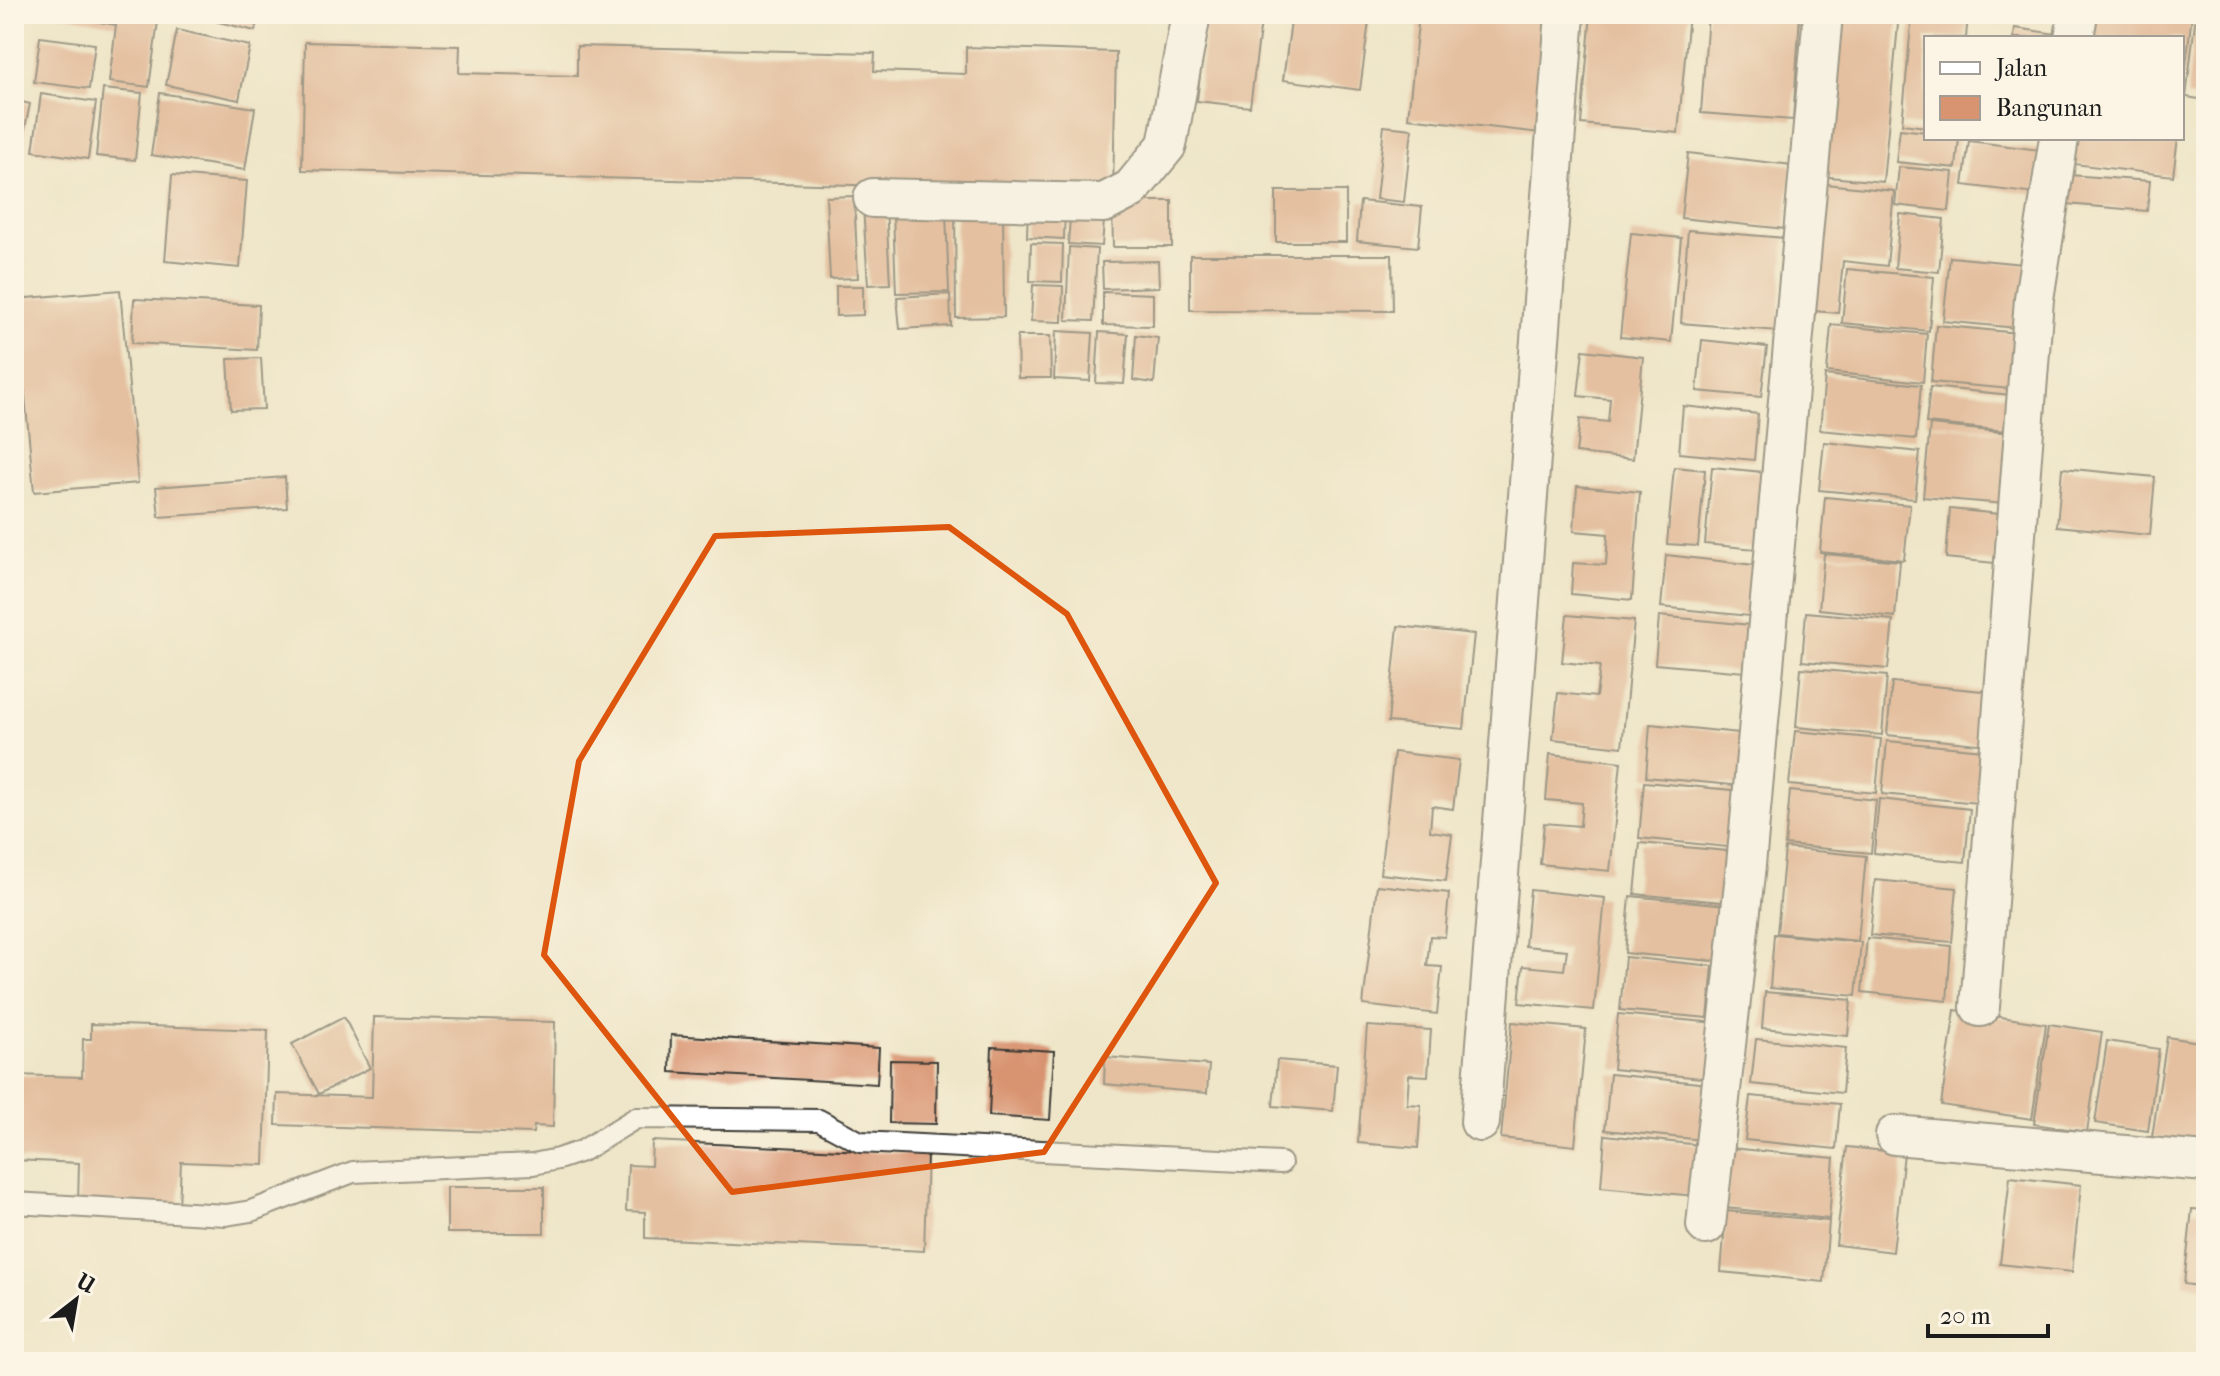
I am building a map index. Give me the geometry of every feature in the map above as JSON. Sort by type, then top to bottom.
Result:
[{"type":"street","points":[[873,198],[1104,203],[1131,189],[1167,145],[1191,14]]},
{"type":"street","points":[[1480,1122],[1565,14]]},
{"type":"street","points":[[1706,1225],[1746,865],[1823,14]]},
{"type":"street","points":[[2074,36],[2078,14]]},
{"type":"street","points":[[1980,1007],[2034,299],[2059,140]]},
{"type":"street","points":[[1895,1135],[2206,1162]]},
{"type":"lane","points":[[14,1203],[226,1215],[251,1211],[353,1172],[533,1164],[558,1159],[582,1151],[636,1118],[819,1120],[860,1142],[1281,1163]]},
{"type":"highlighted area","points":[[949,527],[1067,614],[1216,883],[1044,1152],[732,1192],[544,955],[579,761],[715,536]]},
{"type":"building","points":[[56,14],[159,14],[149,87],[109,82],[116,25]]},
{"type":"building","points":[[187,14],[259,14],[255,31]]},
{"type":"building","points":[[1207,14],[1262,14],[1250,107],[1197,101]]},
{"type":"building","points":[[1292,14],[1370,14],[1360,90],[1283,80]]},
{"type":"building","points":[[1419,14],[1554,14],[1541,133],[1408,118]]},
{"type":"building","points":[[1591,14],[1689,14],[1678,133],[1581,124]]},
{"type":"building","points":[[1708,14],[1800,14],[1793,120],[1701,113]]},
{"type":"building","points":[[1833,14],[1899,14],[1883,182],[1818,176]]},
{"type":"building","points":[[1912,14],[1968,14],[1966,36],[1924,36],[1924,127],[1902,124]]},
{"type":"building","points":[[2082,14],[2192,14],[2184,83],[2184,36],[2079,36]]},
{"type":"building","points":[[2196,14],[2206,14],[2206,100],[2186,97]]},
{"type":"building","points":[[2015,28],[2057,34],[2057,36],[2014,36]]},
{"type":"building","points":[[177,30],[250,46],[239,100],[166,85]]},
{"type":"building","points":[[40,37],[95,44],[89,89],[34,82]]},
{"type":"building","points":[[305,42],[460,46],[459,73],[577,76],[577,46],[875,53],[874,71],[966,74],[966,47],[1116,52],[1113,192],[302,170]]},
{"type":"building","points":[[103,89],[142,93],[135,160],[96,156]]},
{"type":"building","points":[[160,93],[255,108],[245,170],[151,155]]},
{"type":"building","points":[[41,94],[96,102],[88,159],[33,151]]},
{"type":"building","points":[[14,100],[30,104],[19,157],[14,156]]},
{"type":"building","points":[[1384,126],[1412,129],[1404,202],[1376,199]]},
{"type":"building","points":[[1900,129],[1924,132],[1924,140],[1959,140],[1956,168],[1896,162]]},
{"type":"building","points":[[2068,140],[2178,140],[2173,176],[2065,163]]},
{"type":"building","points":[[1969,141],[2040,150],[2035,194],[1963,185]]},
{"type":"building","points":[[1688,153],[1792,165],[1785,229],[1681,218]]},
{"type":"building","points":[[1899,167],[1953,172],[1949,211],[1895,205]]},
{"type":"building","points":[[172,175],[247,181],[240,268],[165,261]]},
{"type":"building","points":[[2069,175],[2150,181],[2147,211],[2067,204]]},
{"type":"building","points":[[1825,184],[1894,191],[1887,266],[1843,261],[1838,313],[1813,311]]},
{"type":"building","points":[[1276,191],[1346,191],[1346,242],[1276,242]]},
{"type":"building","points":[[854,196],[858,278],[830,279],[826,197]]},
{"type":"building","points":[[1112,201],[1172,201],[1172,247],[1113,247]]},
{"type":"building","points":[[1360,201],[1422,207],[1418,247],[1357,241]]},
{"type":"building","points":[[1028,204],[1065,206],[1064,239],[1027,237]]},
{"type":"building","points":[[886,205],[890,284],[868,285],[863,206]]},
{"type":"building","points":[[1071,205],[1105,208],[1102,246],[1068,244]]},
{"type":"building","points":[[955,207],[1003,208],[1004,317],[956,318]]},
{"type":"building","points":[[946,212],[949,292],[896,293],[893,213]]},
{"type":"building","points":[[1900,214],[1944,219],[1939,272],[1895,268]]},
{"type":"building","points":[[1688,230],[1785,238],[1778,331],[1681,323]]},
{"type":"building","points":[[1631,233],[1681,238],[1671,342],[1620,337]]},
{"type":"building","points":[[1031,243],[1063,244],[1062,282],[1030,281]]},
{"type":"building","points":[[1069,247],[1097,249],[1093,321],[1066,320]]},
{"type":"building","points":[[1190,255],[1392,255],[1393,311],[1190,310]]},
{"type":"building","points":[[1950,257],[2033,265],[2027,329],[1943,321]]},
{"type":"building","points":[[1158,261],[1159,287],[1103,289],[1102,262]]},
{"type":"building","points":[[1847,269],[1934,277],[1929,331],[1842,323]]},
{"type":"building","points":[[1033,285],[1063,286],[1062,322],[1031,321]]},
{"type":"building","points":[[836,286],[863,286],[863,315],[836,316]]},
{"type":"building","points":[[120,290],[138,483],[34,492],[16,299]]},
{"type":"building","points":[[1103,292],[1153,294],[1153,326],[1103,325]]},
{"type":"building","points":[[950,294],[951,326],[900,329],[897,297]]},
{"type":"building","points":[[134,299],[259,305],[257,350],[132,343]]},
{"type":"building","points":[[1831,325],[1927,334],[1923,382],[1827,372]]},
{"type":"building","points":[[1936,325],[2028,334],[2023,390],[1931,382]]},
{"type":"building","points":[[1056,331],[1093,333],[1090,381],[1054,379]]},
{"type":"building","points":[[1099,332],[1128,334],[1124,384],[1096,383]]},
{"type":"building","points":[[1136,335],[1158,338],[1154,383],[1133,380]]},
{"type":"building","points":[[1017,336],[1050,336],[1051,378],[1018,378]]},
{"type":"building","points":[[1702,340],[1767,347],[1761,397],[1697,391]]},
{"type":"building","points":[[1583,350],[1643,357],[1633,459],[1576,453],[1580,419],[1608,422],[1610,399],[1578,396]]},
{"type":"building","points":[[261,358],[264,409],[231,410],[228,359]]},
{"type":"building","points":[[1825,375],[1921,385],[1916,439],[1820,430]]},
{"type":"building","points":[[1930,387],[2011,395],[2007,431],[1926,423]]},
{"type":"building","points":[[14,388],[22,474],[14,475]]},
{"type":"building","points":[[1683,406],[1758,414],[1754,460],[1679,453]]},
{"type":"building","points":[[1930,425],[2011,433],[2004,504],[1923,497]]},
{"type":"building","points":[[1824,442],[1920,452],[1915,499],[1819,490]]},
{"type":"building","points":[[1674,467],[1705,470],[1698,546],[1667,544]]},
{"type":"building","points":[[1712,467],[1762,472],[1755,549],[1705,544]]},
{"type":"building","points":[[2062,468],[2155,477],[2150,535],[2057,526]]},
{"type":"building","points":[[285,477],[287,508],[159,517],[156,487]]},
{"type":"building","points":[[1577,486],[1640,492],[1632,600],[1571,594],[1573,563],[1606,565],[1608,534],[1574,531]]},
{"type":"building","points":[[1825,497],[1910,505],[1904,560],[1820,552]]},
{"type":"building","points":[[1950,509],[1999,514],[1994,563],[1946,558]]},
{"type":"building","points":[[1824,554],[1900,561],[1895,617],[1819,609]]},
{"type":"building","points":[[1666,555],[1754,565],[1749,616],[1661,607]]},
{"type":"building","points":[[1806,612],[1893,620],[1888,669],[1802,661]]},
{"type":"building","points":[[1567,615],[1634,621],[1622,747],[1553,739],[1558,693],[1596,697],[1600,666],[1562,662]]},
{"type":"building","points":[[1659,616],[1750,625],[1745,672],[1655,664]]},
{"type":"building","points":[[1398,626],[1474,634],[1464,729],[1388,722]]},
{"type":"building","points":[[1801,668],[1887,676],[1882,735],[1796,727]]},
{"type":"building","points":[[1892,682],[1992,692],[1987,745],[1887,735]]},
{"type":"building","points":[[1650,724],[1749,734],[1743,786],[1646,777]]},
{"type":"building","points":[[1795,731],[1881,739],[1876,793],[1789,785]]},
{"type":"building","points":[[1887,741],[1983,750],[1978,803],[1882,794]]},
{"type":"building","points":[[1394,752],[1459,760],[1453,809],[1432,806],[1430,831],[1452,834],[1446,881],[1380,874]]},
{"type":"building","points":[[1550,754],[1621,762],[1610,871],[1540,864],[1544,823],[1580,826],[1582,803],[1546,800]]},
{"type":"building","points":[[1644,782],[1743,791],[1737,848],[1639,838]]},
{"type":"building","points":[[1790,791],[1876,800],[1871,853],[1785,845]]},
{"type":"building","points":[[1879,799],[1970,809],[1965,862],[1874,853]]},
{"type":"building","points":[[1640,843],[1738,852],[1733,903],[1635,894]]},
{"type":"building","points":[[1785,848],[1866,856],[1858,941],[1777,933]]},
{"type":"building","points":[[1875,880],[1957,888],[1952,942],[1870,935]]},
{"type":"building","points":[[1377,885],[1449,893],[1445,937],[1430,936],[1427,966],[1442,967],[1437,1014],[1363,1005]]},
{"type":"building","points":[[1530,890],[1605,898],[1594,1010],[1519,1003],[1523,966],[1564,970],[1567,950],[1525,946]]},
{"type":"building","points":[[1630,896],[1728,905],[1723,962],[1625,953]]},
{"type":"building","points":[[1774,934],[1861,942],[1856,996],[1770,988]]},
{"type":"building","points":[[1867,938],[1951,946],[1947,1001],[1862,992]]},
{"type":"building","points":[[1625,957],[1713,966],[1708,1018],[1620,1010]]},
{"type":"building","points":[[1765,992],[1851,1000],[1848,1036],[1762,1028]]},
{"type":"building","points":[[1955,1010],[2046,1024],[2032,1119],[1941,1105]]},
{"type":"building","points":[[1618,1014],[1716,1023],[1711,1079],[1613,1069]]},
{"type":"building","points":[[344,1017],[370,1068],[319,1094],[292,1044]]},
{"type":"building","points":[[374,1017],[555,1022],[553,1127],[534,1126],[533,1133],[276,1125],[277,1094],[372,1097]]},
{"type":"building","points":[[1512,1022],[1586,1029],[1575,1146],[1501,1138]]},
{"type":"building","points":[[91,1024],[268,1030],[264,1165],[181,1162],[179,1207],[78,1204],[79,1163],[14,1160],[14,1075],[82,1077],[83,1039],[91,1039]]},
{"type":"building","points":[[2049,1024],[2102,1032],[2087,1132],[2034,1124]]},
{"type":"building","points":[[1367,1026],[1431,1030],[1428,1076],[1409,1075],[1407,1104],[1421,1105],[1418,1148],[1358,1143]]},
{"type":"building","points":[[671,1035],[879,1048],[877,1084],[670,1072]]},
{"type":"building","points":[[2167,1037],[2206,1043],[2206,1146],[2152,1137]]},
{"type":"building","points":[[1756,1039],[1846,1048],[1842,1093],[1751,1084]]},
{"type":"building","points":[[2107,1041],[2159,1049],[2148,1131],[2095,1123]]},
{"type":"building","points":[[992,1047],[1054,1051],[1050,1120],[989,1116]]},
{"type":"building","points":[[1105,1057],[1209,1065],[1207,1093],[1104,1084]]},
{"type":"building","points":[[890,1060],[937,1061],[936,1124],[889,1123]]},
{"type":"building","points":[[1277,1060],[1337,1065],[1333,1111],[1273,1106]]},
{"type":"building","points":[[1610,1074],[1708,1084],[1703,1140],[1605,1130]]},
{"type":"building","points":[[1750,1096],[1840,1104],[1836,1149],[1745,1140]]},
{"type":"building","points":[[1605,1135],[1700,1145],[1695,1196],[1601,1187]]},
{"type":"building","points":[[652,1141],[927,1154],[924,1251],[645,1238],[645,1212],[626,1211],[628,1165],[651,1166]]},
{"type":"building","points":[[1847,1147],[1904,1153],[1893,1252],[1836,1245]]},
{"type":"building","points":[[1731,1148],[1834,1158],[1829,1219],[1726,1208]]},
{"type":"building","points":[[2010,1177],[2081,1185],[2072,1272],[2000,1264]]},
{"type":"building","points":[[447,1187],[544,1187],[544,1233],[447,1233]]},
{"type":"building","points":[[2192,1209],[2206,1210],[2206,1287],[2184,1284]]},
{"type":"building","points":[[1726,1211],[1829,1221],[1824,1282],[1721,1272]]}]
